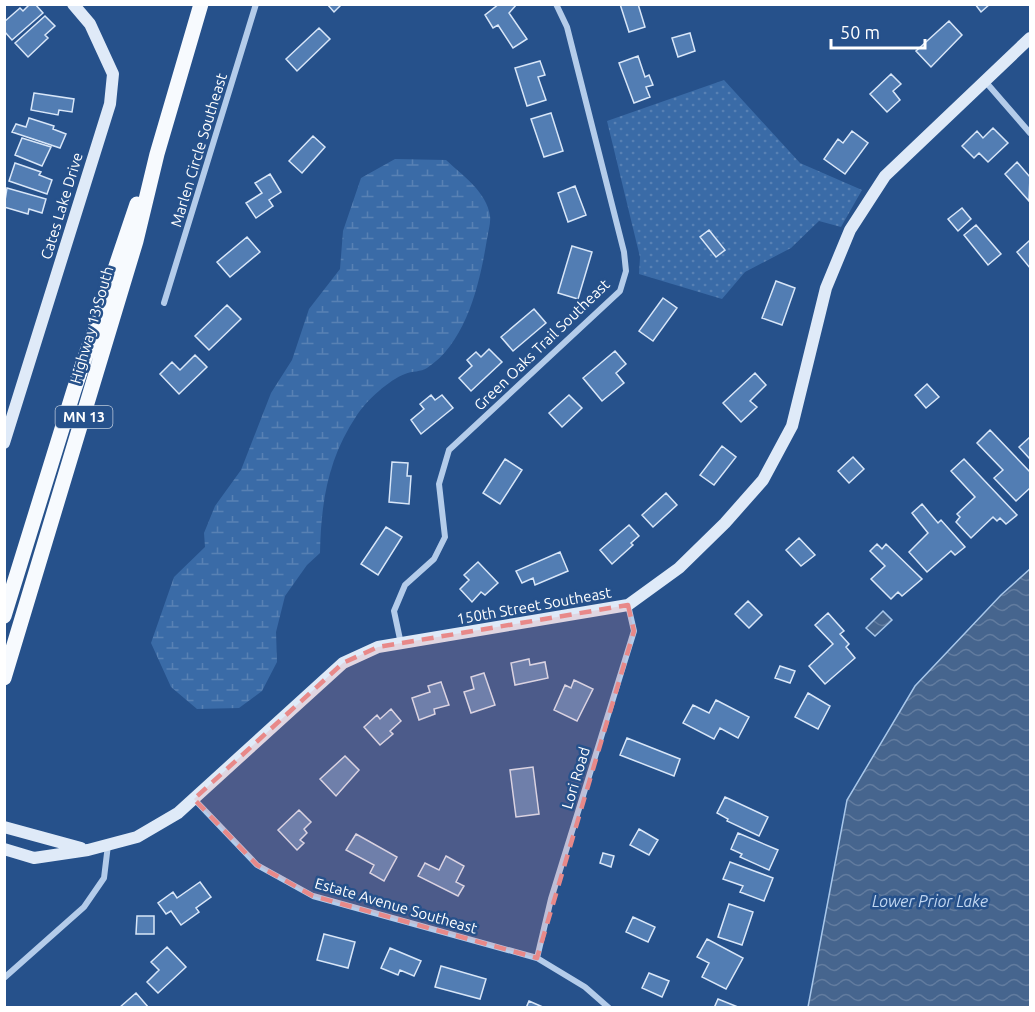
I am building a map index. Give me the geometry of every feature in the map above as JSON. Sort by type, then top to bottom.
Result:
[{"type":"main road","name":"Highway 13 South","points":[[4,678],[136,241],[157,154],[201,4]]},
{"type":"main road","name":"Highway 13 South","points":[[4,615],[124,237],[157,154]]},
{"type":"street","name":"Cates Lake Drive","points":[[4,443],[7,421],[110,104],[113,74],[90,24],[73,4]]},
{"type":"street","name":"Marlen Circle Southeast","points":[[164,303],[256,4]]},
{"type":"street","name":"Green Oaks Trail Southeast","points":[[401,644],[394,611],[405,585],[434,559],[445,537],[439,484],[450,450],[620,291],[626,271],[624,252],[567,27],[556,4]]},
{"type":"street","name":"150th Street Southeast","points":[[4,849],[34,858],[88,850],[136,837],[178,813],[343,663],[378,647],[628,605],[679,568],[725,523],[763,480],[792,426],[825,288],[850,230],[885,176],[1030,38]]},
{"type":"street","points":[[984,80],[1030,133]]},
{"type":"street","name":"Lori Road","points":[[537,958],[551,899],[634,631],[628,605]]},
{"type":"street","name":"Estate Avenue Southeast","points":[[194,799],[257,865],[313,896],[537,958],[585,987],[609,1008]]},
{"type":"street","points":[[4,827],[88,850]]},
{"type":"street","points":[[4,978],[84,907],[104,878],[108,844]]},
{"type":"highlighted area","points":[[628,605],[634,631],[537,958],[313,896],[257,865],[194,799],[343,663],[378,647]]},
{"type":"green space","points":[[724,80],[800,163],[862,190],[841,227],[819,221],[791,248],[745,272],[722,299],[639,274],[640,257],[607,121]]},
{"type":"green space","points":[[395,159],[446,160],[473,185],[488,207],[490,225],[480,274],[469,310],[462,327],[441,357],[425,369],[405,374],[385,386],[361,409],[347,431],[333,464],[324,498],[320,553],[307,565],[285,596],[276,632],[277,662],[262,691],[239,708],[197,709],[171,687],[151,643],[174,577],[205,547],[204,533],[215,506],[241,470],[271,393],[292,360],[309,309],[340,269],[343,231],[361,178]]},
{"type":"water","name":"Lower Prior Lake","points":[[1030,569],[1030,1007],[808,1007],[847,800],[915,686],[1001,595]]},
{"type":"water","points":[[883,611],[892,620],[875,636],[866,628]]},
{"type":"building","points":[[30,4],[35,4],[43,13],[12,40],[4,31],[4,22],[20,8],[23,11]]},
{"type":"building","points":[[327,4],[342,4],[334,12]]},
{"type":"building","points":[[499,4],[517,4],[509,13],[527,39],[513,48],[498,25],[493,28],[485,15]]},
{"type":"building","points":[[620,4],[638,4],[645,27],[629,32]]},
{"type":"building","points":[[975,4],[990,4],[981,12]]},
{"type":"building","points":[[45,16],[55,26],[45,35],[48,38],[28,57],[15,43]]},
{"type":"building","points":[[949,21],[962,35],[931,67],[916,51]]},
{"type":"building","points":[[319,28],[330,39],[297,71],[286,59]]},
{"type":"building","points":[[690,33],[695,51],[678,57],[672,38]]},
{"type":"building","points":[[638,56],[645,77],[649,75],[653,85],[646,87],[650,97],[634,103],[619,63]]},
{"type":"building","points":[[540,61],[545,75],[538,77],[546,100],[527,106],[515,68]]},
{"type":"building","points":[[891,74],[901,84],[893,91],[900,100],[887,112],[870,94]]},
{"type":"building","points":[[34,93],[74,99],[72,112],[59,110],[58,115],[31,110]]},
{"type":"building","points":[[551,113],[563,151],[544,157],[531,119]]},
{"type":"building","points":[[29,118],[54,126],[53,129],[66,134],[60,148],[12,132],[16,124],[26,127]]},
{"type":"building","points":[[993,128],[1008,143],[988,162],[979,153],[974,158],[962,146],[977,131],[983,138]]},
{"type":"building","points":[[852,131],[868,143],[845,174],[824,159],[838,139],[843,143]]},
{"type":"building","points":[[313,136],[325,147],[302,173],[289,161]]},
{"type":"building","points":[[22,138],[51,147],[42,166],[15,155]]},
{"type":"building","points":[[1017,162],[1030,177],[1029,201],[1005,174]]},
{"type":"building","points":[[15,163],[41,172],[39,175],[52,180],[47,194],[9,181]]},
{"type":"building","points":[[270,174],[281,192],[269,200],[273,206],[256,218],[246,203],[262,193],[255,183]]},
{"type":"building","points":[[575,186],[586,215],[568,222],[558,193]]},
{"type":"building","points":[[7,188],[46,199],[42,213],[29,209],[28,214],[4,207]]},
{"type":"building","points":[[962,208],[971,219],[958,231],[948,219]]},
{"type":"building","points":[[962,208],[971,219],[958,231],[948,219]]},
{"type":"building","points":[[976,225],[1001,254],[988,265],[964,235]]},
{"type":"building","points":[[709,230],[725,250],[716,257],[700,237]]},
{"type":"building","points":[[247,237],[260,252],[230,277],[217,262]]},
{"type":"building","points":[[1030,242],[1030,268],[1017,252]]},
{"type":"building","points":[[572,246],[592,252],[578,299],[558,293]]},
{"type":"building","points":[[776,281],[795,288],[782,325],[762,318]]},
{"type":"building","points":[[663,298],[677,308],[653,341],[639,331]]},
{"type":"building","points":[[227,305],[241,319],[209,350],[195,336]]},
{"type":"building","points":[[534,309],[546,323],[513,351],[501,337]]},
{"type":"building","points":[[489,349],[502,362],[471,391],[459,378],[472,366],[467,360],[476,352],[481,357]]},
{"type":"building","points":[[615,351],[626,364],[616,373],[624,383],[602,401],[583,378]]},
{"type":"building","points":[[195,355],[207,367],[179,394],[160,374],[172,362],[180,370]]},
{"type":"building","points":[[755,373],[766,385],[750,401],[757,407],[741,422],[723,403]]},
{"type":"building","points":[[927,384],[939,397],[926,408],[915,395]]},
{"type":"building","points":[[431,395],[435,400],[442,395],[453,408],[421,434],[411,420],[424,409],[420,404]]},
{"type":"building","points":[[569,395],[582,408],[562,427],[549,413]]},
{"type":"building","points":[[990,430],[1030,472],[1030,488],[1016,501],[994,478],[1003,470],[977,443]]},
{"type":"building","points":[[1030,437],[1030,459],[1019,447]]},
{"type":"building","points":[[722,446],[736,457],[714,485],[700,475]]},
{"type":"building","points":[[853,457],[864,469],[849,483],[838,471]]},
{"type":"building","points":[[505,459],[522,470],[500,504],[483,493]]},
{"type":"building","points":[[964,459],[1017,515],[1006,524],[1000,518],[997,521],[993,517],[971,538],[956,522],[960,517],[957,514],[975,497],[951,471]]},
{"type":"building","points":[[392,462],[408,463],[407,476],[411,476],[409,504],[389,502]]},
{"type":"building","points":[[666,493],[677,505],[653,527],[642,515]]},
{"type":"building","points":[[922,504],[938,523],[941,520],[965,547],[955,555],[951,551],[927,572],[909,552],[928,533],[912,513]]},
{"type":"building","points":[[629,525],[639,536],[631,543],[633,545],[612,564],[600,550]]},
{"type":"building","points":[[386,527],[402,537],[378,575],[361,564]]},
{"type":"building","points":[[799,538],[815,555],[801,566],[786,550]]},
{"type":"building","points":[[877,544],[882,549],[886,544],[922,579],[902,596],[898,592],[891,599],[871,579],[885,566],[870,551]]},
{"type":"building","points":[[560,552],[568,571],[535,585],[533,578],[522,583],[516,571]]},
{"type":"building","points":[[478,562],[498,583],[485,595],[481,592],[472,602],[460,589],[469,580],[464,575]]},
{"type":"building","points":[[748,601],[762,615],[749,628],[735,614]]},
{"type":"building","points":[[828,613],[844,631],[840,634],[849,644],[846,647],[855,658],[825,684],[809,666],[833,644],[815,625]]},
{"type":"building","points":[[529,659],[530,665],[545,662],[548,678],[515,685],[511,663]]},
{"type":"building","points":[[780,666],[795,671],[790,683],[775,678]]},
{"type":"building","points":[[484,673],[495,705],[471,713],[464,692],[474,689],[471,677]]},
{"type":"building","points":[[574,680],[593,689],[577,721],[554,710],[565,685],[571,688]]},
{"type":"building","points":[[441,682],[449,705],[434,709],[435,714],[419,720],[412,698],[430,692],[428,686]]},
{"type":"building","points":[[808,693],[830,706],[818,729],[795,717]]},
{"type":"building","points":[[716,700],[749,717],[738,738],[720,728],[714,739],[683,723],[693,705],[709,713]]},
{"type":"building","points":[[391,709],[401,721],[390,731],[393,734],[380,745],[364,727],[377,715],[380,719]]},
{"type":"building","points":[[627,738],[680,759],[674,776],[620,755]]},
{"type":"building","points":[[345,756],[359,770],[336,796],[320,779]]},
{"type":"building","points":[[533,767],[539,814],[516,817],[510,770]]},
{"type":"building","points":[[725,797],[768,817],[759,836],[727,821],[728,819],[717,813]]},
{"type":"building","points":[[299,810],[311,822],[304,829],[307,833],[300,840],[304,843],[297,850],[278,830]]},
{"type":"building","points":[[639,829],[658,840],[649,855],[630,845]]},
{"type":"building","points":[[738,833],[778,850],[769,870],[740,857],[742,854],[731,849]]},
{"type":"building","points":[[356,834],[397,857],[384,881],[370,873],[374,865],[346,850]]},
{"type":"building","points":[[603,853],[614,856],[611,867],[600,863]]},
{"type":"building","points":[[446,856],[464,866],[456,882],[464,886],[458,896],[418,876],[425,863],[439,870]]},
{"type":"building","points":[[730,862],[773,878],[764,901],[740,892],[743,886],[723,879]]},
{"type":"building","points":[[200,882],[211,897],[196,908],[199,912],[181,925],[171,911],[166,914],[158,903],[173,892],[177,898]]},
{"type":"building","points":[[729,904],[753,912],[742,945],[718,937]]},
{"type":"building","points":[[137,916],[154,916],[154,934],[136,934]]},
{"type":"building","points":[[633,917],[655,927],[648,942],[626,932]]},
{"type":"building","points":[[324,934],[355,942],[348,968],[317,960]]},
{"type":"building","points":[[707,939],[743,958],[726,989],[702,977],[709,963],[697,957]]},
{"type":"building","points":[[167,947],[186,967],[158,993],[147,982],[159,970],[151,962]]},
{"type":"building","points":[[390,948],[421,961],[414,976],[400,970],[398,975],[381,968]]},
{"type":"building","points":[[441,966],[486,979],[480,999],[435,987]]},
{"type":"building","points":[[649,973],[669,981],[662,997],[642,988]]},
{"type":"building","points":[[136,993],[149,1008],[119,1008]]},
{"type":"building","points":[[718,999],[738,1007],[738,1008],[714,1008]]},
{"type":"building","points":[[529,1001],[545,1008],[526,1008]]}]
